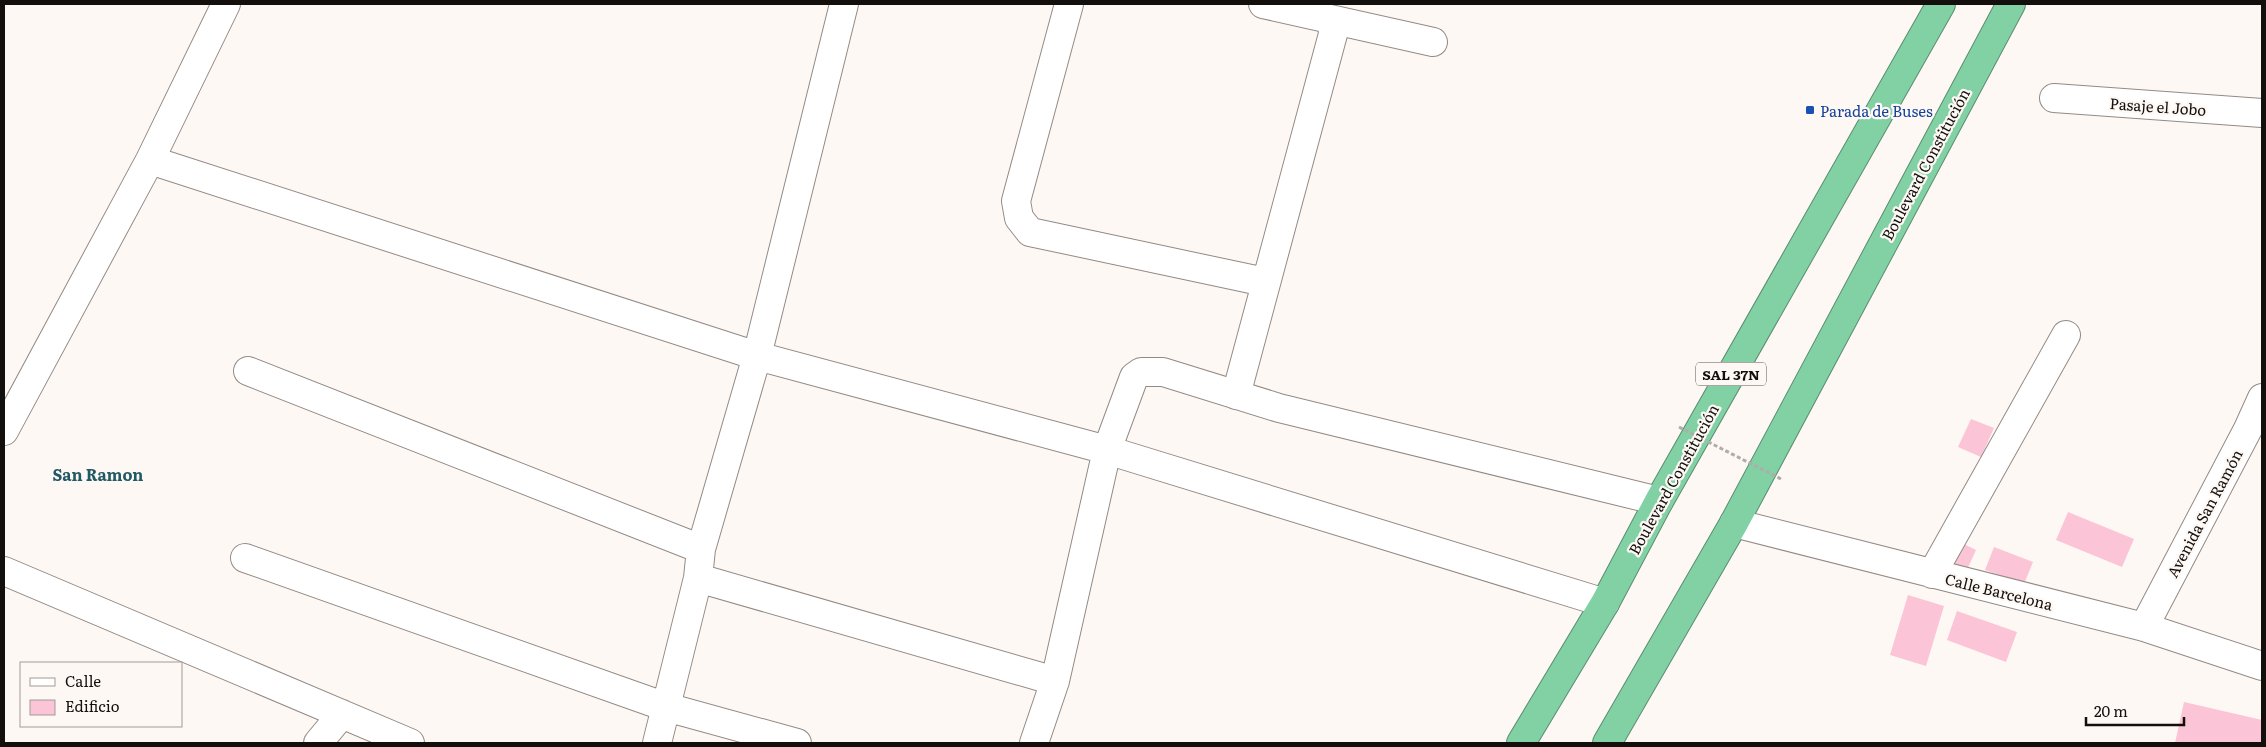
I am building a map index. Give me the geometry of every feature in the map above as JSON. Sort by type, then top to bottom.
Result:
[{"type":"highway","name":"Boulevard Constitución","points":[[1521,743],[1605,603],[1659,501],[1941,4]]},
{"type":"highway","name":"Boulevard Constitución","points":[[1607,743],[1734,524],[2010,8]]},
{"type":"street","points":[[4,431],[150,160],[226,4]]},
{"type":"street","points":[[657,743],[698,578],[701,549],[757,356],[844,4]]},
{"type":"street","points":[[1069,4],[1016,202],[1019,218],[1030,232],[1265,282]]},
{"type":"street","points":[[1262,4],[1433,42]]},
{"type":"street","points":[[1236,395],[1333,34],[1332,21]]},
{"type":"street","name":"Pasaje el Jobo","points":[[2054,98],[2262,113]]},
{"type":"street","points":[[150,160],[757,356],[1107,450],[1605,603]]},
{"type":"street","points":[[1932,574],[2066,335]]},
{"type":"street","points":[[248,372],[701,549]]},
{"type":"street","points":[[1034,743],[1055,682],[1107,450],[1134,377],[1141,372],[1163,372],[1279,408],[1659,501]]},
{"type":"street","name":"Avenida San Ramón","points":[[2144,627],[2255,431],[2262,398]]},
{"type":"street","name":"Calle Barcelona","points":[[1734,524],[2144,627],[2262,666]]},
{"type":"street","points":[[245,558],[666,707],[797,743]]},
{"type":"street","points":[[4,570],[410,743]]},
{"type":"street","points":[[698,578],[1055,682]]},
{"type":"street","points":[[318,743],[342,714]]},
{"type":"path","points":[[1680,427],[1781,479]]},
{"type":"building","points":[[1971,419],[1994,428],[1981,457],[1958,447]]},
{"type":"building","points":[[2068,512],[2134,539],[2122,567],[2056,540]]},
{"type":"building","points":[[1960,542],[1976,550],[1966,572],[1949,564]]},
{"type":"building","points":[[1994,547],[2033,562],[2024,584],[1985,570]]},
{"type":"building","points":[[1908,595],[1944,606],[1926,666],[1890,655]]},
{"type":"building","points":[[1957,611],[2017,632],[2006,662],[1947,640]]},
{"type":"building","points":[[2184,702],[2262,720],[2262,743],[2175,743]]},
{"type":"place","name":"Parada de Buses","points":[[1810,110]]},
{"type":"district","name":"San Ramon","points":[[98,474]]}]
